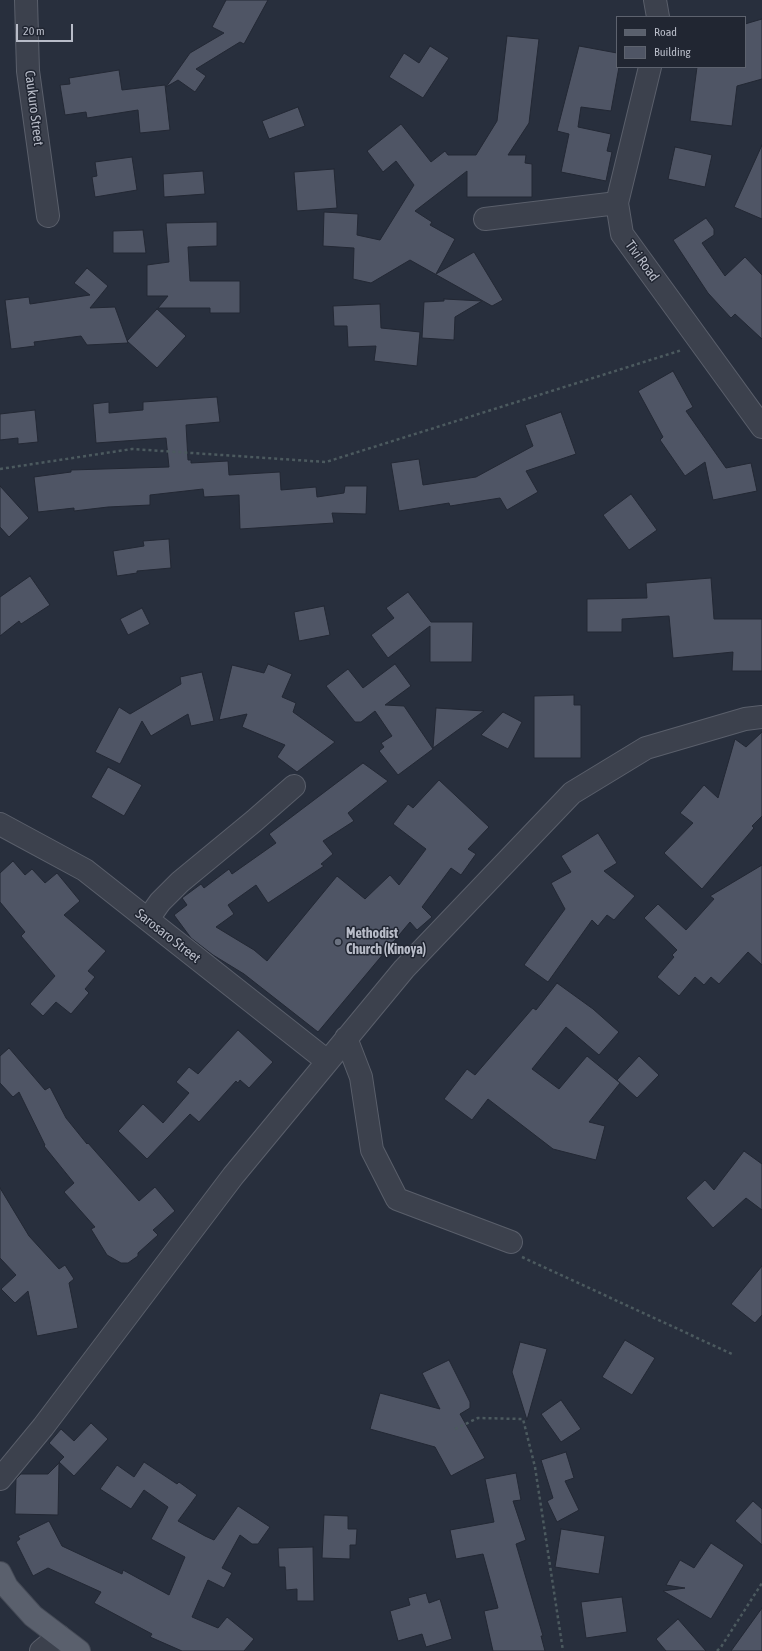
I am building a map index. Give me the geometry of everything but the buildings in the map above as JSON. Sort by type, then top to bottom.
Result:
[{"type":"main road","points":[[0,1573],[7,1587],[33,1616],[79,1651]]},
{"type":"street","name":"Caukuro Street","points":[[26,0],[28,71],[48,216]]},
{"type":"street","points":[[655,0],[658,16]]},
{"type":"street","name":"Tivi Road","points":[[650,68],[616,203],[622,234],[762,426]]},
{"type":"street","points":[[485,219],[616,203]]},
{"type":"street","points":[[0,1479],[43,1427],[233,1176],[404,968],[572,793],[646,748],[745,719],[762,716]]},
{"type":"street","points":[[148,919],[160,902],[180,882],[294,786]]},
{"type":"street","name":"Sarosaro Street","points":[[0,824],[85,870],[327,1062]]},
{"type":"street","points":[[346,1038],[361,1077],[372,1150],[397,1199],[511,1242]]},
{"type":"street","points":[[41,1651],[59,1636]]},
{"type":"path","points":[[0,468],[132,449],[326,462],[702,343]]},
{"type":"path","points":[[511,1242],[522,1258],[732,1354]]},
{"type":"path","points":[[455,1429],[478,1418],[523,1419],[535,1467],[563,1651]]},
{"type":"path","points":[[717,1651],[762,1583]]},
{"type":"place","name":"Methodist Church (Kinoya)","points":[[338,942]]}]
